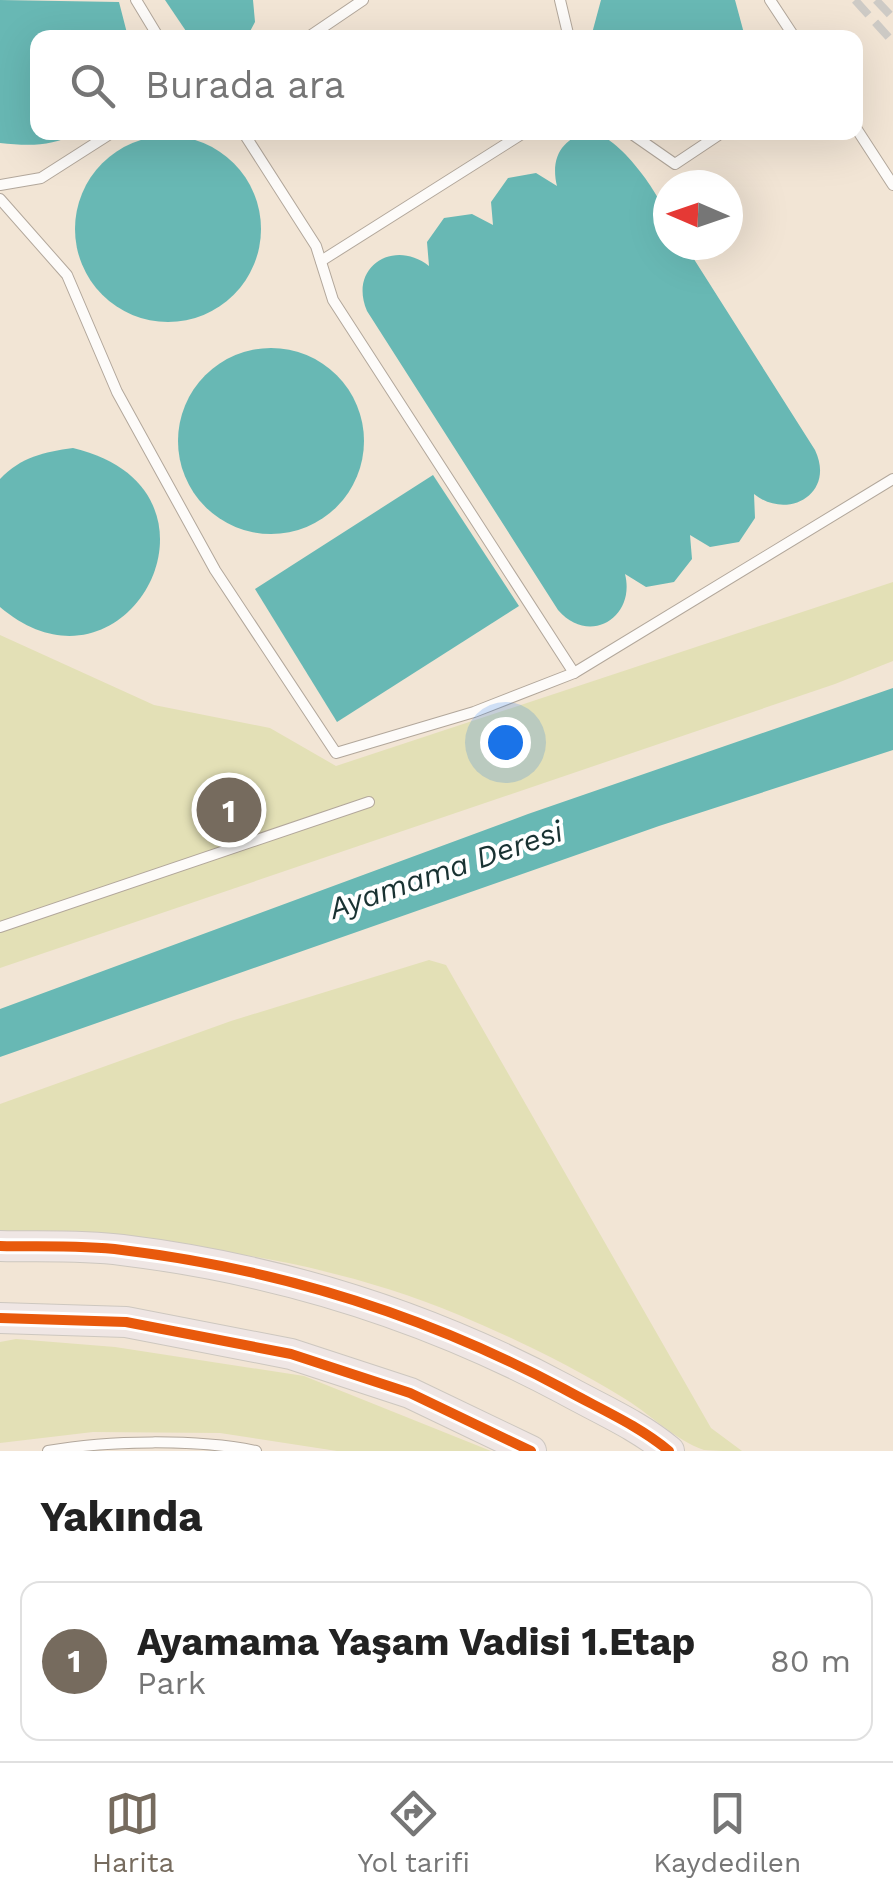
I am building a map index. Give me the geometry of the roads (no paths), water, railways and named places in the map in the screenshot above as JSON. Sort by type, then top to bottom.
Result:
[{"type":"main road","points":[[0,1246],[119,1250],[268,1274],[414,1320],[532,1372],[651,1436],[669,1451]]},
{"type":"main road","points":[[0,1318],[126,1322],[291,1354],[410,1393],[531,1451]]},
{"type":"lane","points":[[136,0],[154,30]]},
{"type":"lane","points":[[319,30],[363,0]]},
{"type":"lane","points":[[560,0],[566,30]]},
{"type":"lane","points":[[770,0],[790,30]]},
{"type":"lane","points":[[863,139],[893,185]]},
{"type":"lane","points":[[0,186],[40,178],[100,140]]},
{"type":"lane","points":[[248,140],[307,231],[333,300],[574,673]]},
{"type":"lane","points":[[320,261],[512,140]]},
{"type":"lane","points":[[640,140],[675,164],[711,140]]},
{"type":"lane","points":[[0,199],[67,275],[116,392],[215,570],[336,752],[474,712],[574,673],[893,479]]},
{"type":"lane","points":[[0,927],[369,802]]},
{"type":"lane","points":[[48,1451],[79,1446],[231,1446],[256,1451]]},
{"type":"water","points":[[0,0],[119,2],[126,30],[30,30],[30,140],[60,140],[0,143]]},
{"type":"water","points":[[165,0],[253,0],[255,22],[251,30],[185,30]]},
{"type":"water","points":[[601,0],[735,0],[743,30],[593,30]]},
{"type":"water","points":[[143,140],[193,140],[220,151],[246,177],[259,211],[259,247],[246,281],[220,307],[186,320],[150,320],[116,307],[90,281],[77,247],[77,211],[90,177],[116,151]]},
{"type":"water","points":[[571,140],[608,140],[626,155],[653,191],[653,260],[695,260],[815,450],[820,466],[814,490],[805,499],[780,505],[754,494],[755,518],[739,542],[710,547],[690,535],[692,559],[674,582],[646,587],[625,574],[624,603],[617,614],[596,626],[570,621],[558,610],[367,311],[363,295],[369,270],[389,256],[416,258],[429,266],[427,242],[444,218],[472,214],[493,225],[491,202],[508,178],[536,173],[557,186],[555,166],[560,150]]},
{"type":"water","points":[[271,348],[307,355],[337,375],[357,405],[364,441],[357,477],[337,507],[307,527],[271,534],[235,527],[205,507],[185,477],[178,441],[185,405],[205,375],[235,355]]},
{"type":"water","points":[[73,448],[125,471],[153,505],[160,545],[149,583],[125,615],[89,633],[47,633],[0,607],[0,479],[16,465],[34,457]]},
{"type":"water","points":[[433,475],[519,606],[337,722],[255,589]]},
{"type":"water","name":"Ayamama Deresi","points":[[893,688],[893,750],[659,826],[0,1057],[0,1009],[528,814]]},
{"type":"railway","points":[[855,0],[893,42]]},
{"type":"railway","points":[[876,0],[893,18]]},
{"type":"place","name":"Ayamama Yaşam Vadisi 1.Etap","points":[[229,810]]}]
